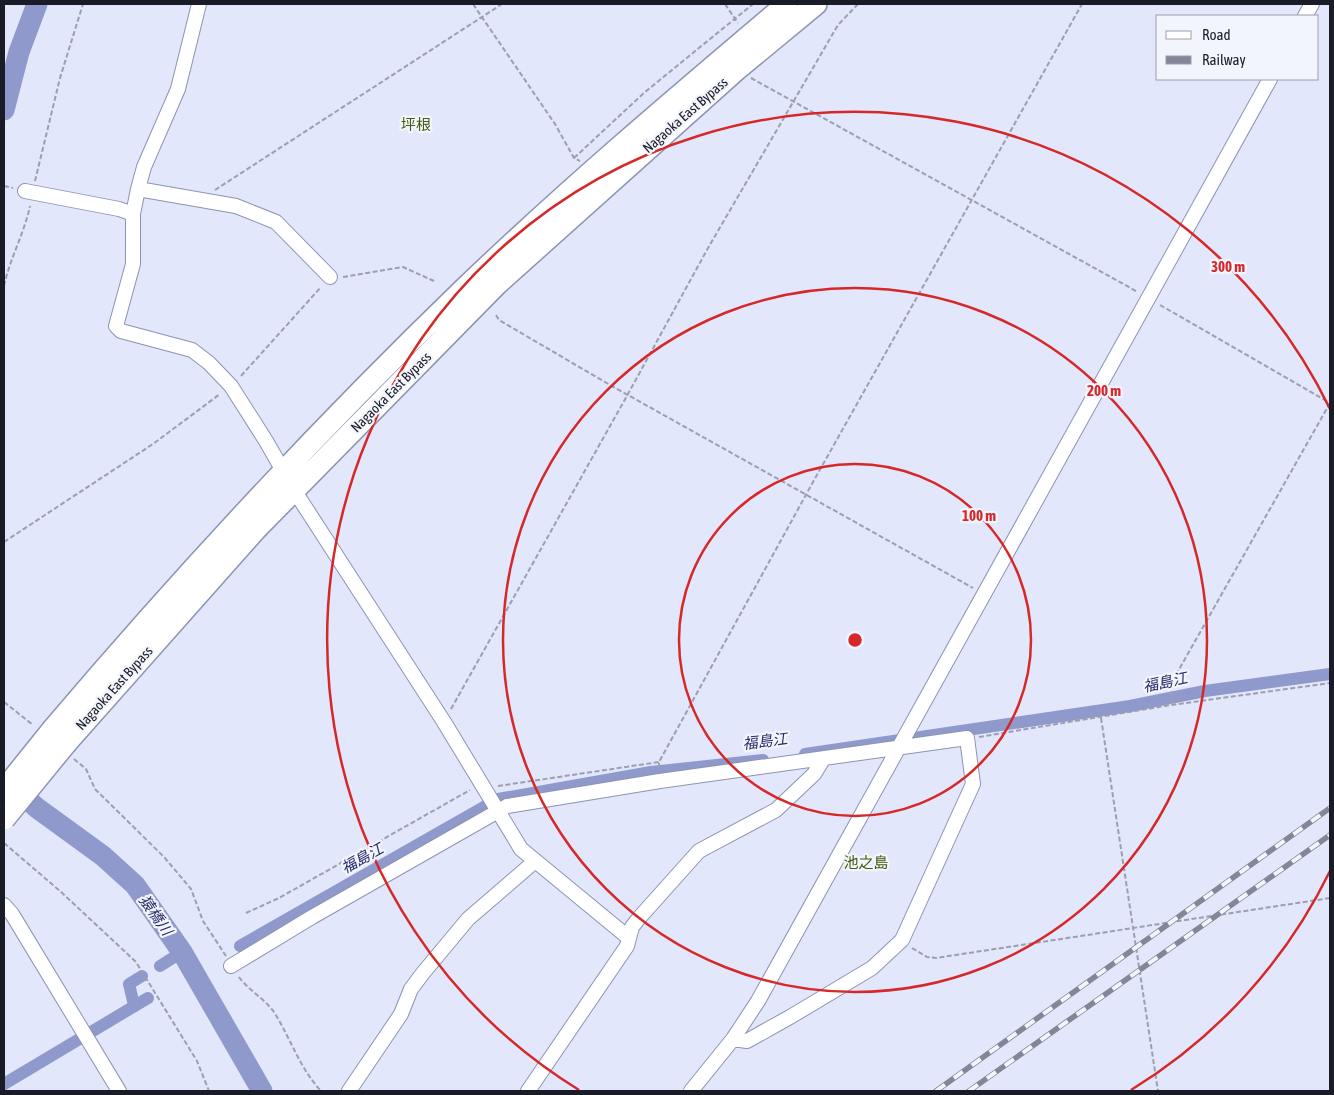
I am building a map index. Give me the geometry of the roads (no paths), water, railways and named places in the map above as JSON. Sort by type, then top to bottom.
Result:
[{"type":"highway","name":"Nagaoka East Bypass","points":[[4,819],[56,739],[149,616],[284,470],[464,289],[667,104],[787,4]]},
{"type":"highway","name":"Nagaoka East Bypass","points":[[4,790],[110,690],[294,490],[497,284],[736,70],[816,4]]},
{"type":"street","points":[[199,4],[178,89],[144,168],[138,189],[133,214],[133,264],[116,326],[121,331],[192,350],[209,363],[231,386],[284,470],[294,490],[444,722],[517,843],[534,862],[629,938]]},
{"type":"street","points":[[1306,15],[1312,4]]},
{"type":"street","points":[[690,1091],[733,1040],[758,1001],[1269,80]]},
{"type":"street","points":[[138,189],[205,199],[236,206],[276,222],[330,277]]},
{"type":"street","points":[[29,192],[119,209],[133,214]]},
{"type":"street","points":[[232,966],[506,806],[660,781],[967,738],[973,784],[902,940],[872,968],[790,1017],[747,1042],[733,1040]]},
{"type":"street","points":[[528,1091],[627,946],[632,928],[639,918],[698,851],[776,810],[814,774],[824,758]]},
{"type":"street","points":[[348,1091],[401,1014],[411,989],[423,973],[468,918],[534,862]]},
{"type":"street","points":[[4,905],[12,914],[119,1091]]},
{"type":"waterway","name":"猿橋川","points":[[4,110],[19,52],[37,4]]},
{"type":"waterway","name":"福島江","points":[[805,754],[1130,706],[1205,691],[1330,674]]},
{"type":"waterway","name":"福島江","points":[[240,946],[498,799],[651,772],[763,760]]},
{"type":"waterway","name":"猿橋川","points":[[9,783],[37,808],[103,856],[135,885],[182,952],[262,1091]]},
{"type":"waterway","name":"福島江","points":[[160,966],[182,952]]},
{"type":"waterway","name":"福島江","points":[[134,1005],[129,984],[142,976]]},
{"type":"waterway","name":"福島江","points":[[4,1084],[148,998]]},
{"type":"railway","points":[[936,1091],[1330,808]]},
{"type":"railway","points":[[969,1091],[1330,835]]},
{"type":"district","name":"坪根","points":[[416,124]]},
{"type":"district","name":"池之島","points":[[866,862]]}]
